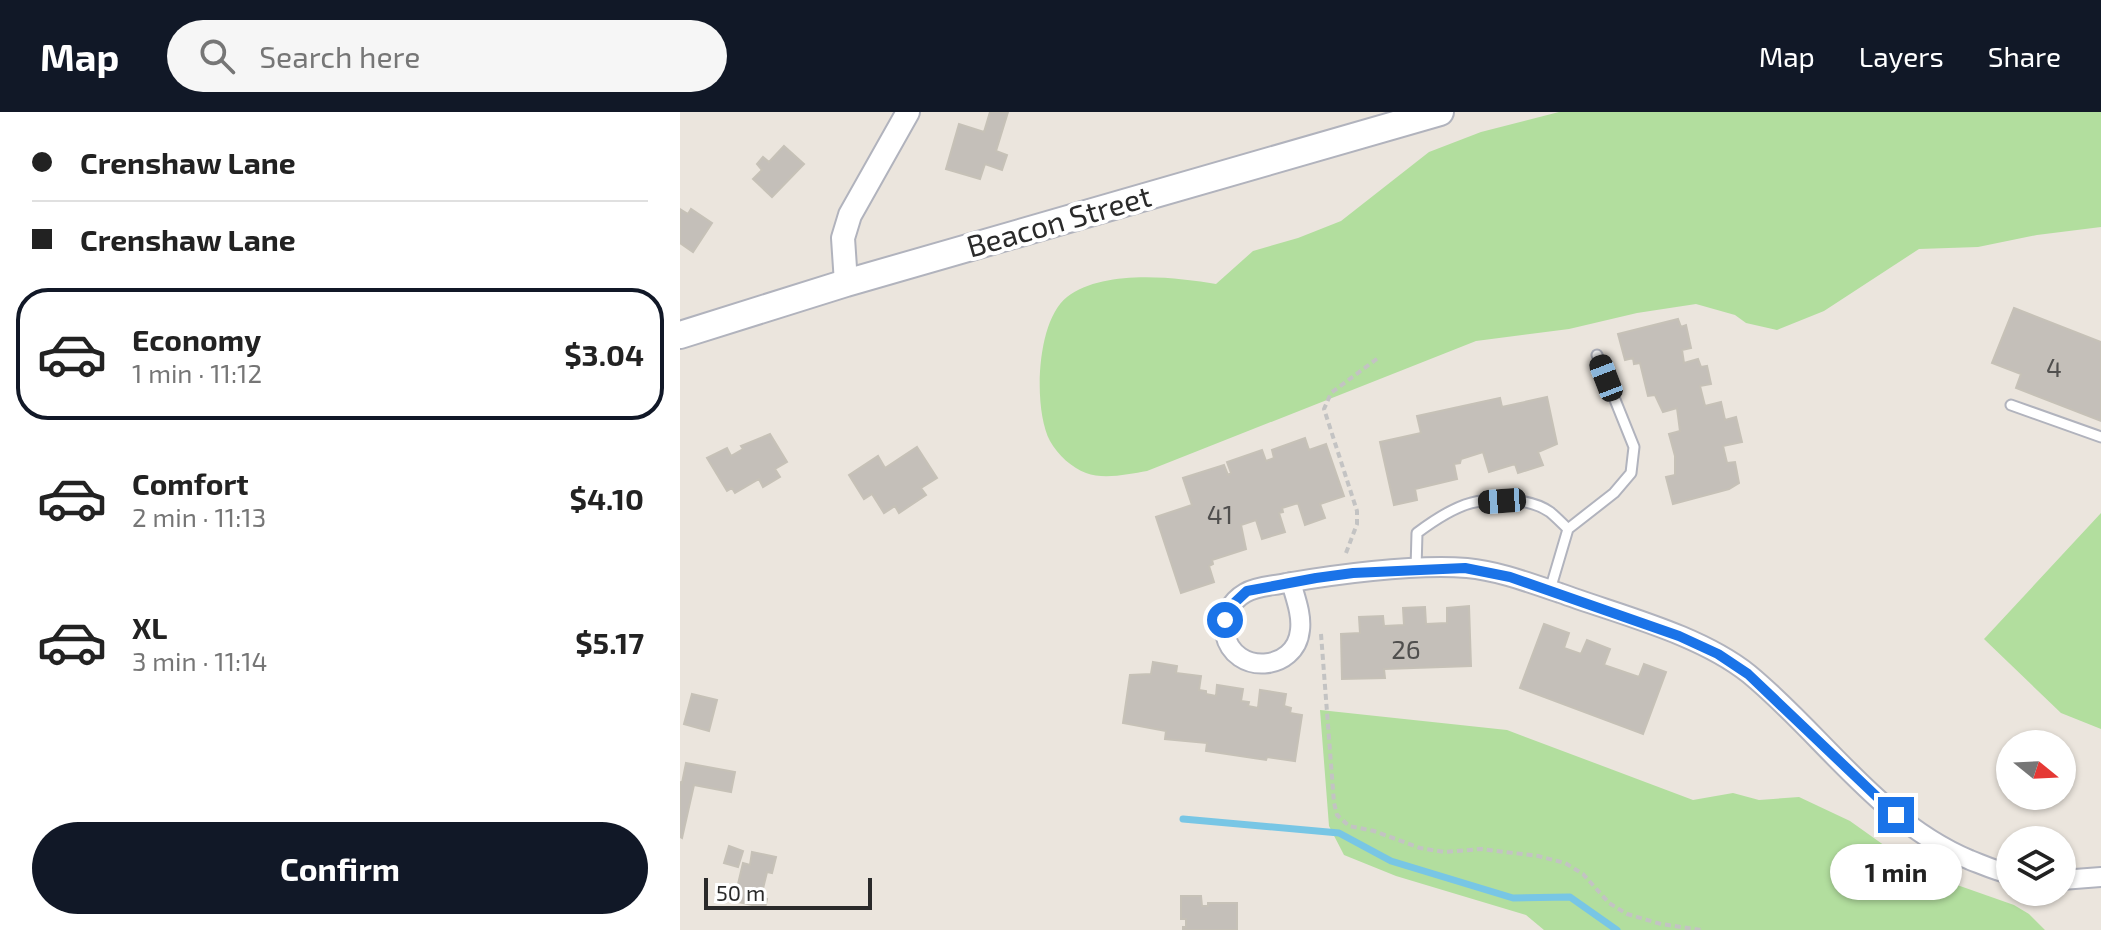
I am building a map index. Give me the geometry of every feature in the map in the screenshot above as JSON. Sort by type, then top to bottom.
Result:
[{"type":"main road","name":"Beacon Street","points":[[680,335],[846,283],[1440,112]]},
{"type":"street","points":[[846,283],[843,238],[850,215],[908,112]]},
{"type":"street","points":[[1291,582],[1301,627],[1293,650],[1272,664],[1247,662],[1237,655],[1225,633],[1229,608],[1247,591],[1291,582],[1334,576],[1416,569],[1477,570],[1550,590],[1679,636],[1718,654],[1748,674],[1920,834],[1957,854],[1996,869]]},
{"type":"street","points":[[2076,879],[2101,877]]},
{"type":"lane","points":[[1550,590],[1568,529],[1614,493],[1631,473],[1634,447],[1597,355]]},
{"type":"lane","points":[[2011,405],[2101,437]]},
{"type":"lane","points":[[1416,569],[1417,533],[1434,520],[1471,503],[1529,503],[1548,511],[1568,529]]},
{"type":"path","points":[[1334,576],[1354,535],[1357,511],[1324,409],[1331,393],[1378,358]]},
{"type":"path","points":[[1321,626],[1334,803],[1337,815],[1345,824],[1432,851],[1474,848],[1553,860],[1583,874],[1604,899],[1627,914],[1661,924],[1701,930]]},
{"type":"green space","points":[[1559,112],[2101,112],[2101,227],[1978,247],[1919,249],[1824,311],[1777,330],[1746,323],[1735,315],[1696,304],[1637,313],[1569,329],[1476,341],[1147,471],[1116,476],[1093,475],[1071,464],[1053,446],[1041,408],[1040,366],[1049,325],[1067,297],[1100,282],[1140,277],[1216,284],[1253,251],[1341,221],[1429,152],[1481,132]]},
{"type":"green space","points":[[2101,513],[2101,729],[2061,713],[1984,639]]},
{"type":"green space","points":[[1320,710],[1507,730],[1693,800],[1733,793],[1759,800],[1799,797],[1850,821],[1923,873],[1996,899],[1996,906],[2016,906],[2045,930],[1544,930],[1526,915],[1396,876],[1344,855],[1329,826]]},
{"type":"building","points":[[990,112],[1008,112],[996,151],[1007,155],[1002,170],[985,164],[980,179],[946,169],[959,124],[984,132]]},
{"type":"building","points":[[784,146],[804,164],[772,197],[753,179],[762,170],[757,164],[763,157],[769,162]]},
{"type":"building","points":[[680,209],[688,214],[691,209],[712,223],[693,252],[680,243]]},
{"type":"building","points":[[2014,308],[2101,342],[2101,421],[2016,388],[2021,374],[1992,363]]},
{"type":"building","points":[[1678,319],[1681,327],[1686,325],[1691,348],[1682,350],[1684,363],[1698,359],[1701,367],[1707,366],[1711,384],[1700,386],[1705,406],[1721,402],[1725,420],[1736,417],[1742,442],[1723,446],[1727,463],[1735,462],[1739,483],[1729,489],[1673,504],[1666,477],[1675,475],[1675,456],[1669,434],[1680,431],[1677,408],[1663,412],[1655,395],[1648,396],[1640,363],[1634,364],[1633,358],[1625,360],[1618,334]]},
{"type":"building","points":[[1547,397],[1557,444],[1538,452],[1543,465],[1518,473],[1515,464],[1489,472],[1483,452],[1454,464],[1457,479],[1415,489],[1417,500],[1394,505],[1380,442],[1421,433],[1417,416],[1500,398],[1502,407]]},
{"type":"building","points":[[770,434],[787,462],[775,469],[780,477],[763,487],[759,479],[735,493],[732,488],[727,491],[707,458],[727,448],[731,456],[743,449],[741,446]]},
{"type":"building","points":[[1305,438],[1309,450],[1326,444],[1344,496],[1320,504],[1325,518],[1305,525],[1298,503],[1282,508],[1283,512],[1279,513],[1285,532],[1262,539],[1256,520],[1241,525],[1246,549],[1212,560],[1213,564],[1209,566],[1214,582],[1181,593],[1156,517],[1192,505],[1183,478],[1224,465],[1228,475],[1231,473],[1227,462],[1262,450],[1266,461],[1274,458],[1272,450]]},
{"type":"building","points":[[917,447],[937,478],[921,488],[926,495],[899,513],[895,506],[884,513],[872,494],[864,499],[849,475],[878,456],[885,468]]},
{"type":"building","points":[[1469,606],[1471,666],[1384,669],[1385,678],[1342,679],[1341,634],[1360,633],[1359,617],[1383,616],[1384,626],[1404,625],[1403,608],[1425,607],[1426,624],[1447,623],[1447,608]]},
{"type":"building","points":[[1544,624],[1569,633],[1564,648],[1581,654],[1587,640],[1610,649],[1604,665],[1639,677],[1644,664],[1666,672],[1643,734],[1520,688]]},
{"type":"building","points":[[1153,662],[1177,666],[1176,673],[1201,676],[1199,690],[1206,691],[1206,694],[1216,696],[1217,685],[1243,689],[1241,701],[1249,702],[1248,706],[1258,708],[1260,690],[1286,694],[1284,706],[1291,708],[1290,713],[1302,715],[1295,761],[1206,751],[1207,743],[1165,739],[1166,731],[1123,723],[1130,675],[1151,674]]},
{"type":"building","points":[[692,694],[717,700],[709,731],[684,724]]},
{"type":"building","points":[[686,763],[735,772],[731,792],[694,785],[682,838],[680,782]]},
{"type":"building","points":[[729,846],[743,851],[738,867],[724,863]]},
{"type":"building","points":[[752,852],[776,857],[772,873],[767,872],[761,897],[767,899],[765,908],[734,901],[743,863],[750,865]]},
{"type":"building","points":[[1181,896],[1201,896],[1202,906],[1208,906],[1208,903],[1237,903],[1237,930],[1183,930],[1186,919],[1181,919]]},
{"type":"waterway","points":[[1183,819],[1339,833],[1391,861],[1513,898],[1570,897],[1617,930]]},
{"type":"route","points":[[1225,620],[1229,608],[1247,591],[1316,578],[1353,573],[1465,568],[1510,577],[1679,636],[1718,654],[1748,674],[1896,815]]}]
